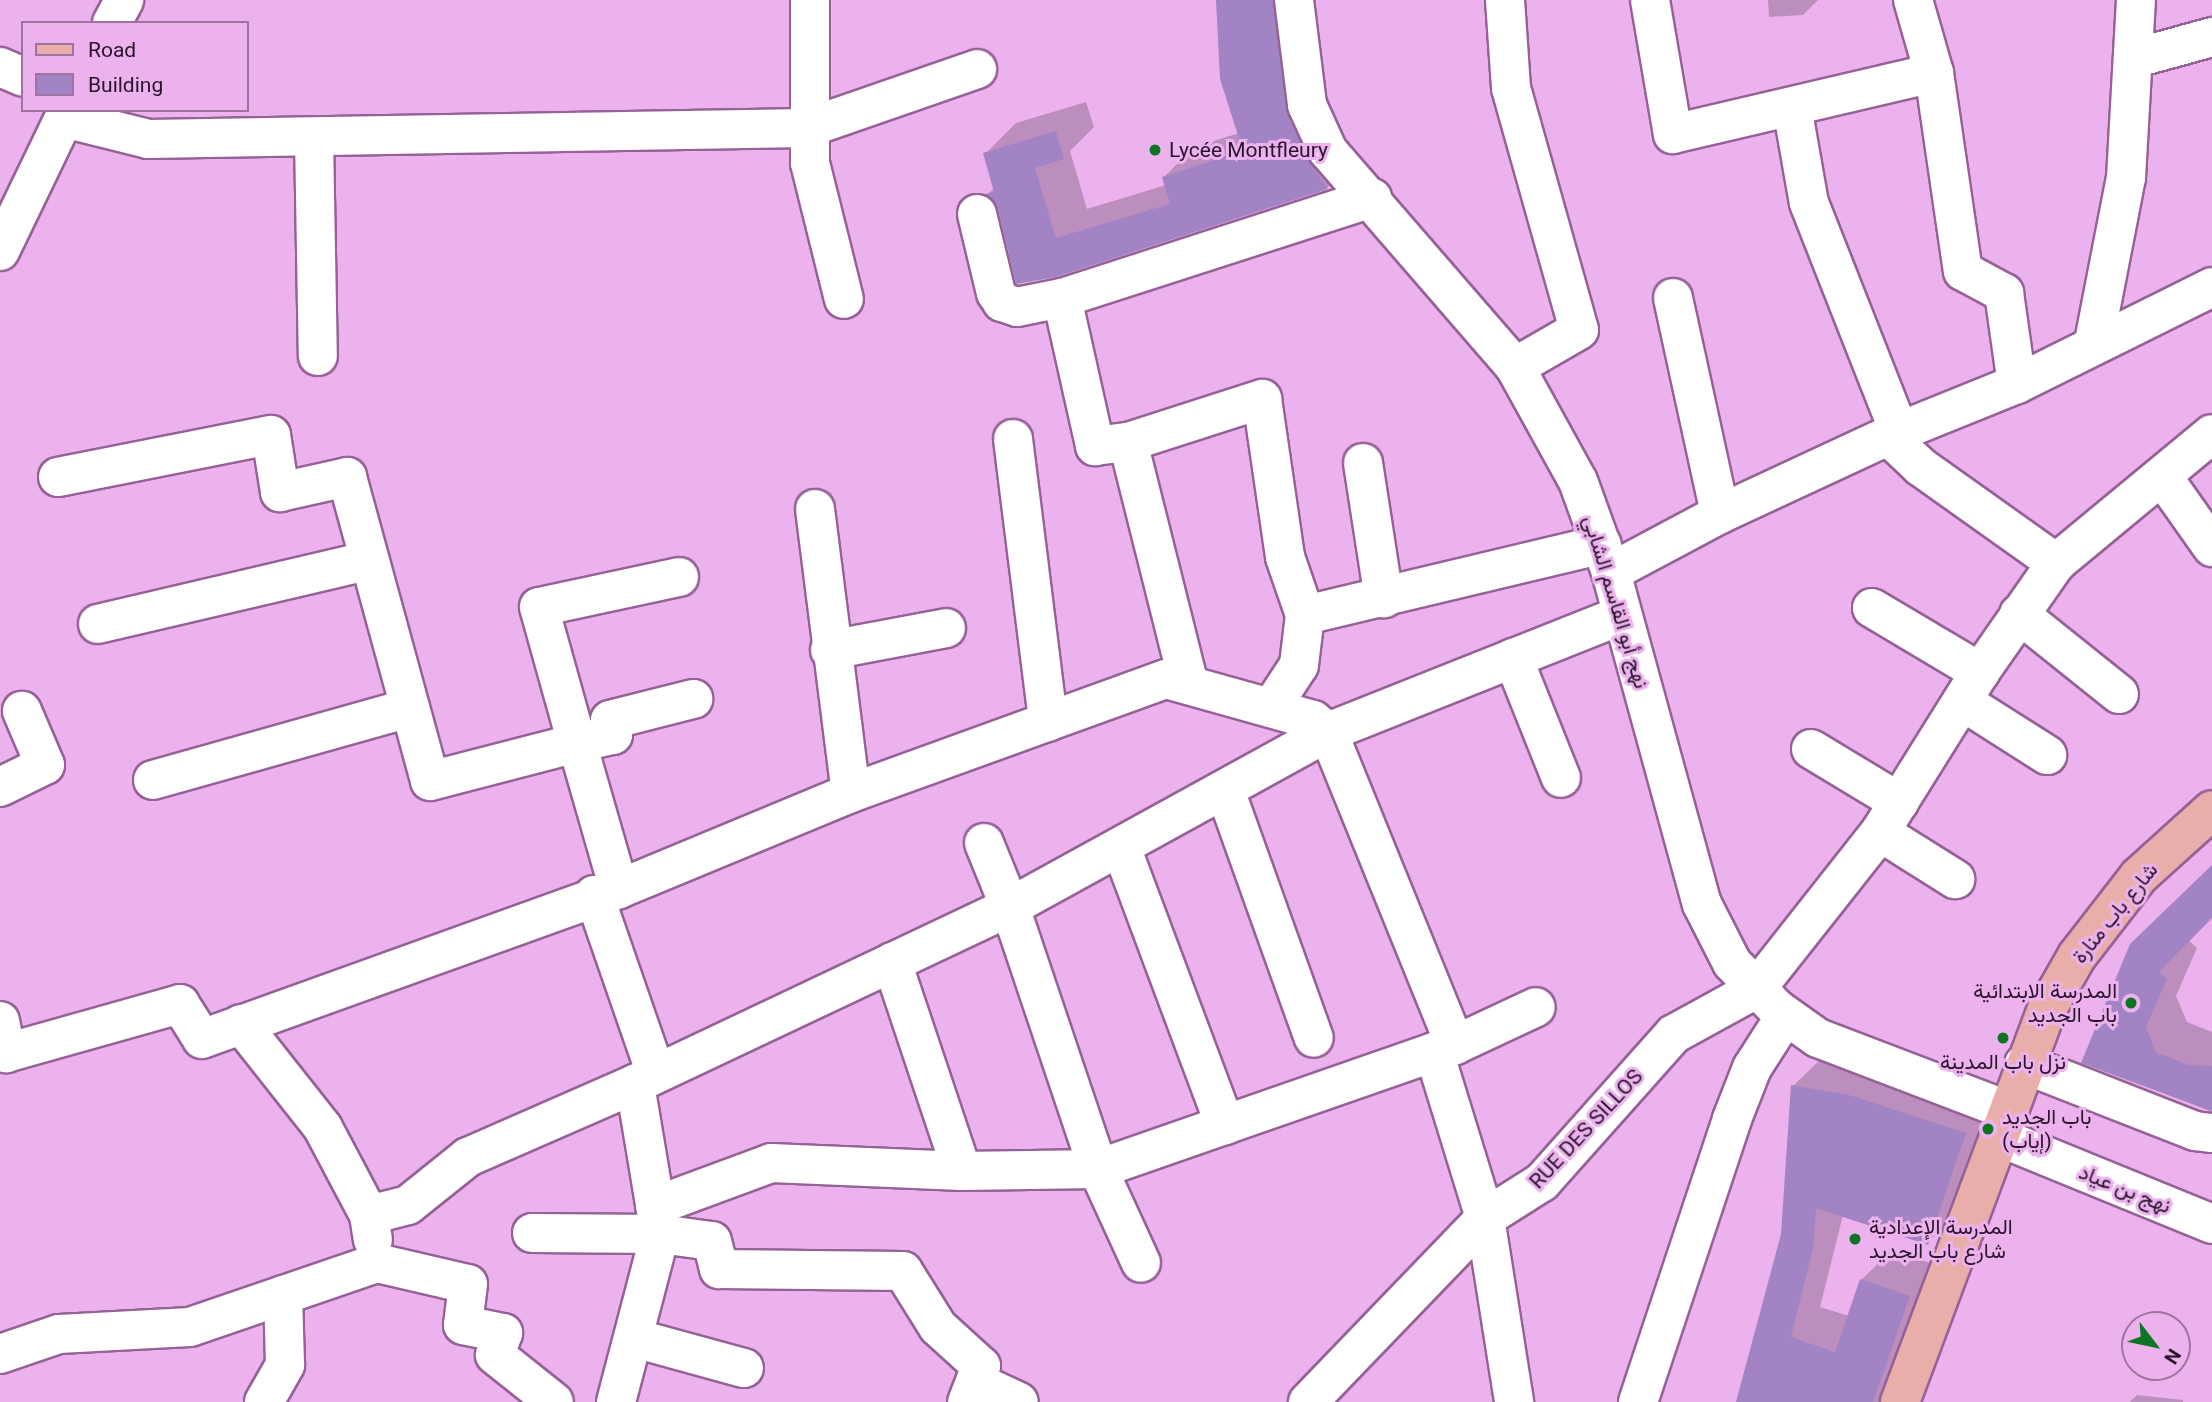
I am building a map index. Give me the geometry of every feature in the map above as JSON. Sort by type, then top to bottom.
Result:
[{"type":"main road","name":"شارع باب منارة","points":[[1900,1402],[2024,1064],[2048,1007],[2093,935],[2139,876],[2212,810]]},
{"type":"street","points":[[113,21],[124,0]]},
{"type":"street","points":[[810,0],[807,128],[815,196],[844,299]]},
{"type":"street","name":"نهج أبو القاسم الشابي","points":[[1294,0],[1307,105],[1342,172],[1372,198],[1515,367],[1578,481],[1606,558],[1702,904],[1732,963],[1756,989],[1818,1038],[2004,1124]]},
{"type":"street","points":[[1505,0],[1511,88],[1579,330],[1515,367]]},
{"type":"street","points":[[1650,0],[1673,134],[1934,73]]},
{"type":"street","points":[[1913,0],[1934,73],[1963,271],[2004,293],[2017,384]]},
{"type":"street","points":[[2094,342],[2126,178],[2136,58],[2136,0]]},
{"type":"street","points":[[2136,58],[2212,37]]},
{"type":"street","points":[[0,67],[21,76]]},
{"type":"street","points":[[0,251],[66,114],[148,139],[807,128],[977,69]]},
{"type":"street","points":[[1792,107],[1809,203],[1894,434],[1921,467],[2056,563]]},
{"type":"street","points":[[314,137],[318,356]]},
{"type":"street","points":[[977,214],[1002,302],[1017,307],[1062,298],[1372,198]]},
{"type":"street","points":[[1305,615],[1606,558],[1720,514],[1894,434],[2017,384],[2094,342],[2212,287]]},
{"type":"street","points":[[1062,298],[1096,446],[1128,442],[1262,399],[1285,557],[1305,615],[1298,665],[1271,708]]},
{"type":"street","points":[[1673,299],[1720,514]]},
{"type":"street","points":[[1756,989],[1889,817],[1971,687],[2056,563],[2212,434]]},
{"type":"street","points":[[58,477],[271,435],[280,492],[347,477],[430,781],[613,735],[610,720],[693,699]]},
{"type":"street","points":[[1013,439],[1048,722]]},
{"type":"street","points":[[1128,442],[1189,684]]},
{"type":"street","points":[[1363,463],[1384,598]]},
{"type":"street","points":[[2162,476],[2212,547]]},
{"type":"street","points":[[814,509],[830,650],[851,793]]},
{"type":"street","points":[[98,624],[370,560]]},
{"type":"street","points":[[616,1402],[634,1338],[658,1220],[645,1079],[577,743],[539,607],[679,577]]},
{"type":"street","points":[[1872,608],[1971,687],[2047,755]]},
{"type":"street","points":[[2019,614],[2119,694]]},
{"type":"street","points":[[369,1216],[408,1205],[468,1157],[645,1079],[1010,906],[1328,732],[1622,615]]},
{"type":"street","points":[[830,650],[946,628]]},
{"type":"street","points":[[1513,658],[1561,778]]},
{"type":"street","points":[[0,1021],[6,1054],[180,1004],[202,1039],[606,892],[851,793],[1048,722],[1150,681],[1189,684],[1313,719],[1328,732],[1445,1048],[1485,1219],[1514,1402]]},
{"type":"street","points":[[153,780],[410,708]]},
{"type":"street","points":[[0,787],[45,765],[22,710]]},
{"type":"street","points":[[1811,750],[1889,817],[1955,879]]},
{"type":"street","points":[[1225,790],[1314,1038]]},
{"type":"street","points":[[984,843],[1010,906],[1098,1169],[1141,1263]]},
{"type":"street","points":[[1121,847],[1225,1125]]},
{"type":"street","points":[[892,962],[962,1171]]},
{"type":"street","name":"RUE DES SILLOS","points":[[1308,1402],[1485,1219],[1542,1182],[1674,1034],[1756,989]]},
{"type":"street","points":[[532,1233],[658,1220],[771,1163],[962,1171],[1098,1169],[1445,1048],[1536,1007]]},
{"type":"street","points":[[241,1024],[323,1128],[369,1216],[377,1263]]},
{"type":"street","points":[[1638,1402],[1732,1119],[1752,1068],[1775,1032]]},
{"type":"street","points":[[2024,1064],[2195,1131],[2212,1133]]},
{"type":"street","name":"نهج بن عياد","points":[[2004,1124],[2212,1224]]},
{"type":"street","points":[[658,1220],[712,1241],[719,1269],[903,1271],[938,1327],[981,1366],[971,1392],[1020,1402]]},
{"type":"street","points":[[0,1354],[59,1334],[191,1327],[377,1263],[468,1284],[463,1325],[503,1333],[495,1355],[554,1402]]},
{"type":"street","points":[[264,1402],[285,1365],[283,1295]]},
{"type":"street","points":[[634,1338],[744,1368]]},
{"type":"street","points":[[1027,1402],[1040,1402]]},
{"type":"building","points":[[1216,0],[1273,0],[1287,114],[1308,160],[1328,189],[1056,277],[1016,284],[998,209],[985,194],[994,192],[983,153],[1056,131],[1064,159],[1035,168],[1056,238],[1170,204],[1162,177],[1243,151],[1220,79]]},
{"type":"building","name":"المدرسة الابتدائية باب الجديد","points":[[2212,865],[2212,918],[2159,972],[2167,979],[2146,1027],[2156,1052],[2188,1065],[2212,1066],[2212,1111],[2081,1063],[2130,944]]},
{"type":"building","name":"المدرسة الإعدادية شارع باب الجديد","points":[[1791,1085],[1849,1095],[1966,1133],[1928,1245],[1816,1208],[1813,1249],[1791,1337],[1835,1352],[1860,1279],[1910,1296],[1873,1402],[1736,1402],[1781,1234]]},
{"type":"place","name":"Lycée Montfleury","points":[[1155,150]]},
{"type":"place","name":"المدرسة الابتدائية باب الجديد","points":[[2131,1003]]},
{"type":"place","name":"نزل باب المدينة","points":[[2003,1038]]},
{"type":"place","name":"باب الجديد (إياب)","points":[[1988,1129]]},
{"type":"place","name":"المدرسة الإعدادية شارع باب الجديد","points":[[1855,1239]]}]
